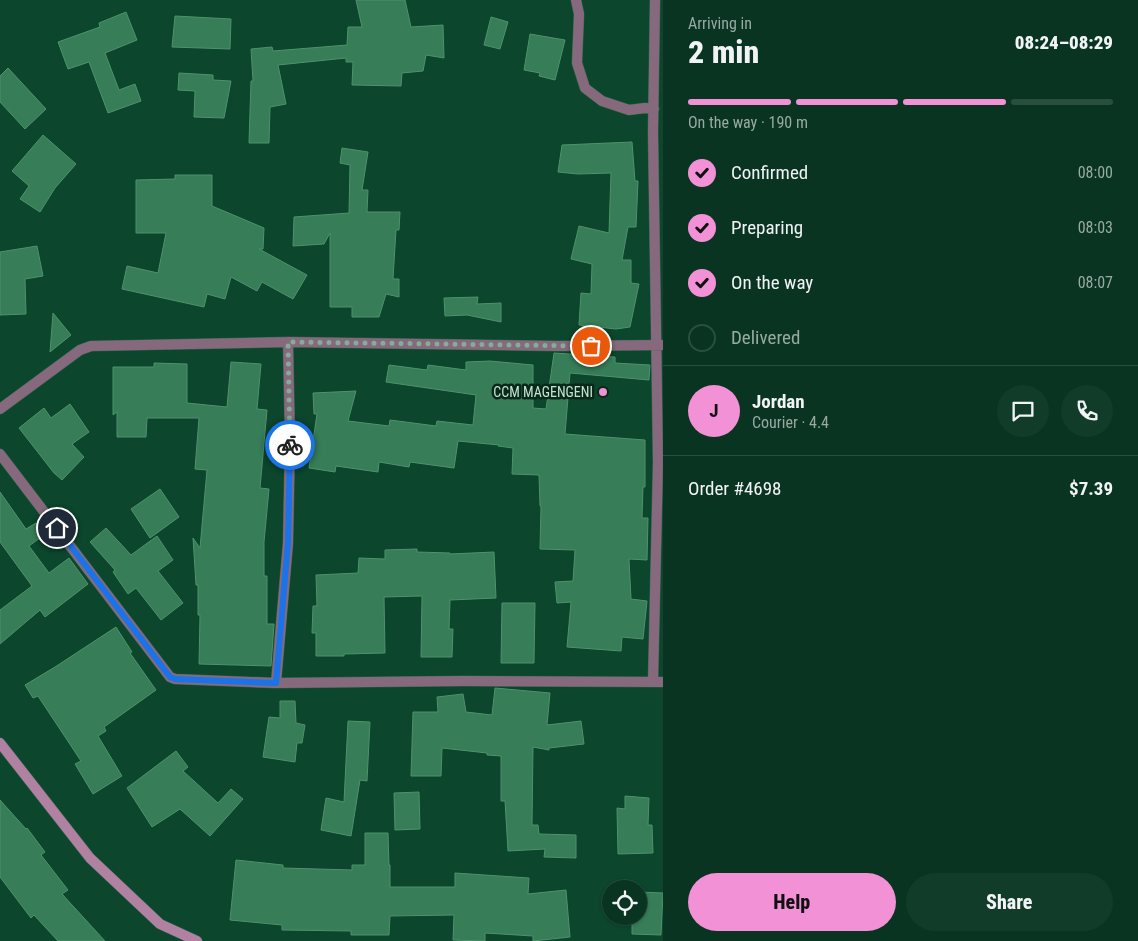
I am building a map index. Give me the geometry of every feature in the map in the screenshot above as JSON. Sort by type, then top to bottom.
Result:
[{"type":"main road","points":[[0,743],[90,858],[160,924],[197,941]]},
{"type":"street","points":[[576,0],[579,14],[577,63],[585,88],[602,100],[629,110],[654,109]]},
{"type":"street","points":[[0,454],[170,677],[175,679],[276,683],[463,681],[658,682],[660,345],[658,132],[654,109],[655,0]]},
{"type":"street","points":[[0,409],[80,350],[91,346],[288,342],[574,346],[660,345]]},
{"type":"street","points":[[276,683],[288,543],[290,440],[288,342]]},
{"type":"building","points":[[356,0],[405,0],[411,27],[443,25],[444,58],[426,55],[423,71],[402,73],[401,86],[352,85],[353,62],[346,62],[346,58],[278,65],[286,104],[270,107],[269,143],[249,143],[251,81],[253,81],[251,49],[272,47],[273,51],[347,45],[348,27],[362,27]]},
{"type":"building","points":[[126,12],[137,40],[105,53],[119,90],[135,84],[141,101],[108,113],[89,62],[68,69],[58,42],[100,27],[99,23]]},
{"type":"building","points":[[175,16],[231,19],[230,49],[172,47]]},
{"type":"building","points":[[491,17],[508,22],[500,49],[484,45]]},
{"type":"building","points":[[530,34],[565,40],[555,80],[539,76],[540,73],[524,70]]},
{"type":"building","points":[[8,68],[46,109],[25,129],[0,102],[0,76]]},
{"type":"building","points":[[179,73],[213,75],[213,80],[231,81],[224,118],[194,117],[195,91],[178,90]]},
{"type":"building","points":[[43,135],[76,164],[55,188],[40,212],[20,199],[29,186],[12,171]]},
{"type":"building","points":[[632,142],[635,181],[638,181],[636,227],[628,227],[622,260],[631,260],[631,283],[639,284],[630,327],[616,329],[579,325],[581,293],[591,294],[592,264],[571,259],[579,226],[609,233],[611,173],[578,174],[558,172],[562,145]]},
{"type":"building","points":[[342,148],[368,152],[362,190],[368,190],[367,212],[400,212],[399,230],[396,230],[393,279],[399,279],[399,297],[386,294],[379,317],[352,317],[352,307],[330,307],[330,233],[324,244],[293,246],[294,217],[349,213],[350,165],[340,163]]},
{"type":"building","points":[[175,175],[212,175],[212,206],[264,228],[263,249],[259,249],[307,275],[293,299],[262,282],[257,291],[231,277],[225,299],[207,294],[204,307],[122,289],[127,266],[158,273],[166,233],[136,233],[136,180],[175,179]]},
{"type":"building","points":[[37,246],[43,276],[25,279],[26,314],[0,315],[0,252]]},
{"type":"building","points":[[478,297],[477,304],[501,303],[501,322],[467,315],[445,316],[444,298]]},
{"type":"building","points":[[53,313],[71,335],[50,352]]},
{"type":"building","points":[[554,353],[615,357],[615,363],[650,365],[649,380],[570,373],[565,434],[645,440],[645,487],[643,487],[642,518],[648,518],[647,560],[629,559],[631,599],[647,601],[643,639],[622,637],[621,651],[567,647],[571,602],[557,603],[555,582],[573,581],[575,550],[540,549],[541,506],[539,475],[512,474],[513,448],[458,441],[454,468],[410,462],[409,467],[379,462],[378,472],[336,466],[335,472],[309,468],[317,414],[314,414],[313,393],[356,391],[348,421],[389,426],[390,420],[436,426],[437,421],[473,425],[476,395],[386,382],[389,365],[427,370],[428,365],[466,370],[466,362],[490,361],[533,365],[533,408],[546,409]]},
{"type":"building","points":[[231,362],[261,364],[257,409],[267,410],[260,488],[269,489],[264,542],[264,576],[267,576],[267,624],[274,624],[271,666],[199,664],[200,615],[198,615],[198,585],[196,585],[193,538],[200,548],[207,470],[195,469],[199,418],[147,418],[146,437],[117,437],[117,412],[113,415],[113,367],[154,367],[154,363],[187,364],[187,403],[227,407]]},
{"type":"building","points":[[70,404],[89,432],[72,444],[84,457],[62,480],[54,473],[19,428],[44,408],[51,418]]},
{"type":"building","points":[[160,489],[179,517],[150,538],[131,509]]},
{"type":"building","points":[[0,492],[26,529],[36,523],[44,535],[29,546],[49,573],[69,558],[88,584],[45,617],[40,610],[0,644],[0,610],[32,586],[0,542]]},
{"type":"building","points":[[106,528],[131,555],[157,536],[173,560],[158,571],[183,603],[161,620],[136,588],[128,594],[113,572],[115,570],[90,542]]},
{"type":"building","points":[[417,549],[417,552],[450,554],[494,552],[496,598],[450,600],[449,629],[453,629],[452,657],[421,657],[422,596],[384,597],[385,653],[316,656],[316,633],[312,633],[313,606],[317,606],[316,575],[358,573],[359,558],[385,559],[385,550]]},
{"type":"building","points":[[502,603],[535,603],[534,663],[501,663]]},
{"type":"building","points":[[116,627],[132,652],[130,653],[156,690],[104,727],[106,731],[98,736],[122,776],[93,794],[75,764],[81,761],[38,696],[33,698],[25,685]]},
{"type":"building","points":[[495,688],[550,693],[547,725],[581,721],[584,744],[549,748],[549,750],[533,747],[532,825],[538,825],[539,834],[576,835],[576,858],[544,857],[545,849],[508,851],[505,801],[501,801],[501,756],[442,748],[441,776],[411,776],[413,712],[438,712],[437,697],[463,694],[466,712],[492,715]]},
{"type":"building","points":[[280,701],[295,701],[296,723],[305,725],[302,743],[297,743],[295,762],[263,757],[269,717],[280,718]]},
{"type":"building","points":[[348,721],[370,722],[367,781],[360,780],[351,836],[321,830],[326,798],[344,802]]},
{"type":"building","points":[[176,751],[188,767],[183,771],[218,803],[231,789],[243,799],[210,836],[180,809],[152,827],[127,788]]},
{"type":"building","points":[[419,792],[420,829],[395,830],[394,793]]},
{"type":"building","points":[[625,796],[649,798],[648,825],[652,825],[653,853],[618,854],[617,808],[625,809]]},
{"type":"building","points":[[0,800],[27,828],[45,852],[41,855],[68,890],[62,894],[105,941],[58,941],[34,915],[31,918],[0,877]]},
{"type":"building","points":[[365,833],[388,833],[390,887],[455,887],[455,873],[529,878],[528,894],[566,890],[570,937],[533,941],[533,936],[485,933],[485,941],[453,940],[454,915],[390,916],[389,935],[351,935],[351,931],[282,930],[282,925],[230,920],[236,860],[283,865],[283,868],[352,870],[352,865],[365,865]]},
{"type":"building","points":[[647,892],[663,893],[661,935],[632,934],[632,925],[647,925]]},
{"type":"way so far","points":[[290,445],[288,342],[591,346]]},
{"type":"place","name":"CCM MAGENGENI","points":[[603,392]]},
{"type":"route","points":[[57,528],[170,677],[175,679],[276,683],[288,543],[290,445]]}]
